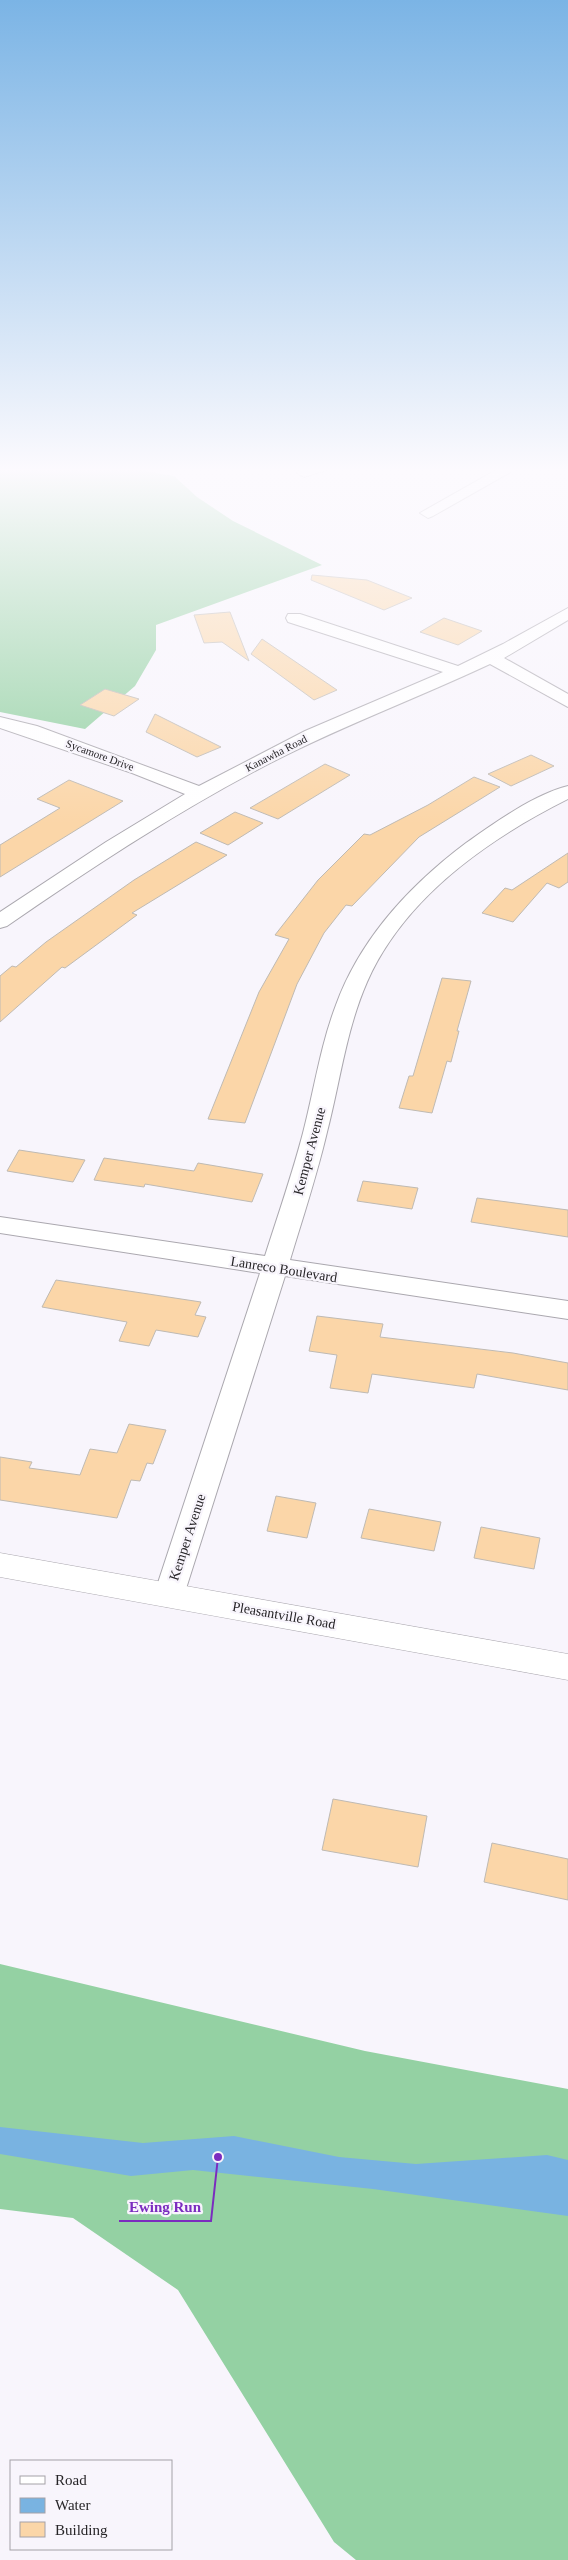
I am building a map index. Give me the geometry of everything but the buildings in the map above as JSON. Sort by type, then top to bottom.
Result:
[{"type":"main road","name":"Pleasantville Road","points":[[0,1565],[568,1667]]},
{"type":"street","name":"Kanawha Road","points":[[0,922],[58,881],[198,794],[313,734],[490,658],[568,613]]},
{"type":"street","points":[[294,618],[438,664],[457,672]]},
{"type":"street","points":[[490,658],[507,665],[568,702]]},
{"type":"street","name":"Sycamore Drive","points":[[0,722],[30,730],[130,766],[198,794]]},
{"type":"street","name":"Kemper Avenue","points":[[169,1595],[276,1268],[317,1130],[334,1045],[342,1017],[360,975],[371,956],[399,918],[420,894],[451,866],[513,820],[568,792]]},
{"type":"street","name":"Lanreco Boulevard","points":[[0,1224],[276,1268],[568,1310]]},
{"type":"green space","points":[[0,585],[265,585],[156,625],[156,650],[135,686],[85,729],[0,712]]},
{"type":"green space","points":[[0,1964],[365,2051],[568,2089],[568,2560],[356,2560],[334,2542],[178,2290],[73,2218],[0,2209]]},
{"type":"water","points":[[0,2127],[143,2143],[234,2136],[339,2157],[416,2164],[547,2155],[568,2160],[568,2216],[373,2189],[193,2170],[131,2176],[0,2154]]},
{"type":"place","name":"Ewing Run","points":[[218,2157]]}]
